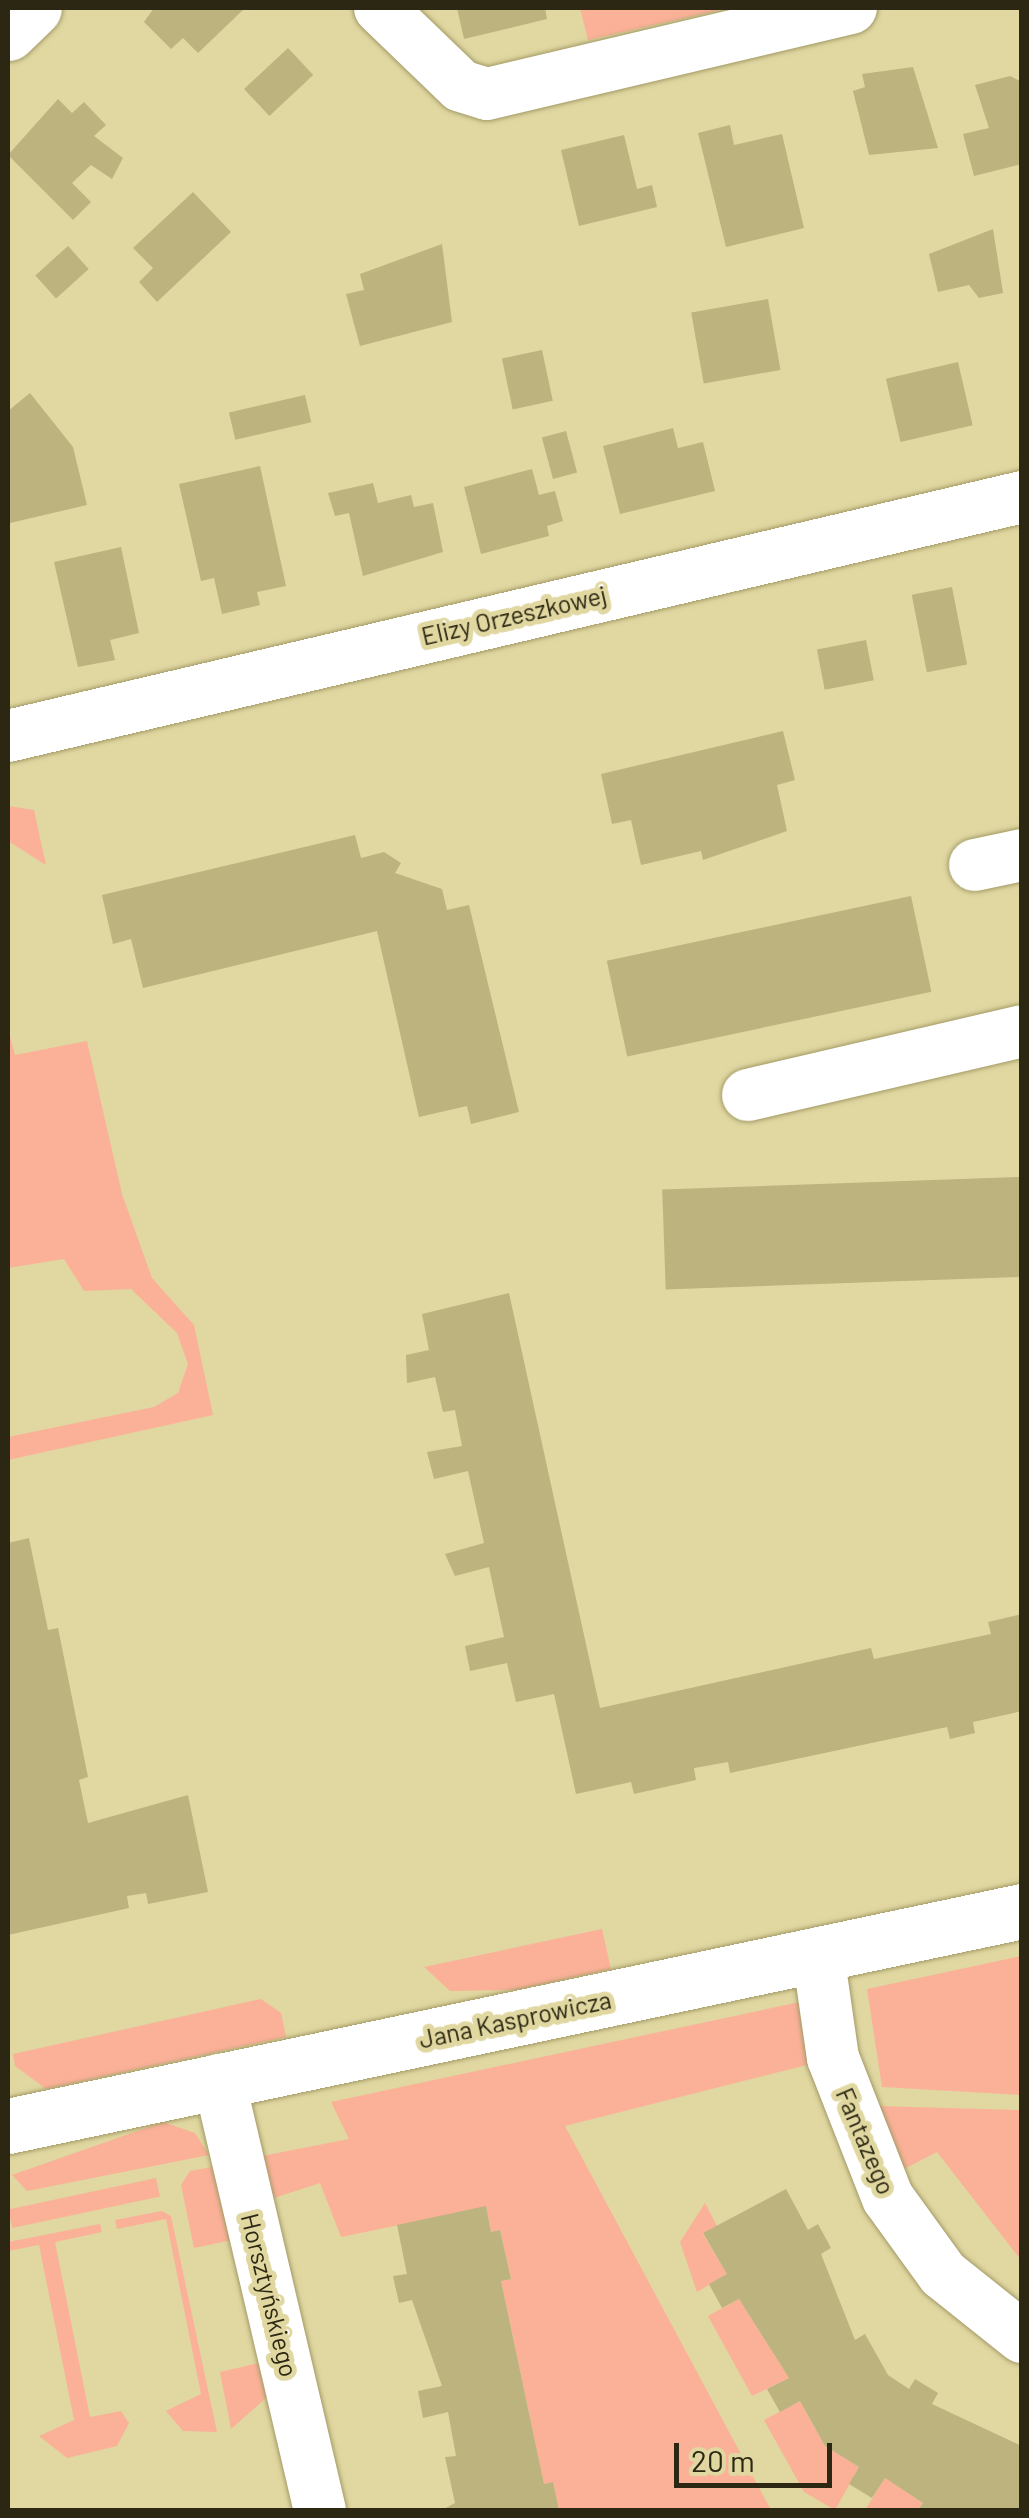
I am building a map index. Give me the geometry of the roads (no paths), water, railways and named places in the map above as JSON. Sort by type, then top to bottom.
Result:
[{"type":"street","points":[[8,33],[34,8]]},
{"type":"street","points":[[380,8],[461,86],[487,94],[851,8]]},
{"type":"street","name":"Elizy Orzeszkowej","points":[[8,736],[1022,496]]},
{"type":"street","points":[[748,1095],[1022,1031]]},
{"type":"street","name":"Jana Kasprowicza","points":[[8,2126],[1022,1910]]},
{"type":"street","name":"Fantazego","points":[[818,1954],[834,2058],[888,2198],[943,2274],[1022,2337]]},
{"type":"street","name":"Horsztyńskiego","points":[[219,2080],[320,2510]]}]
